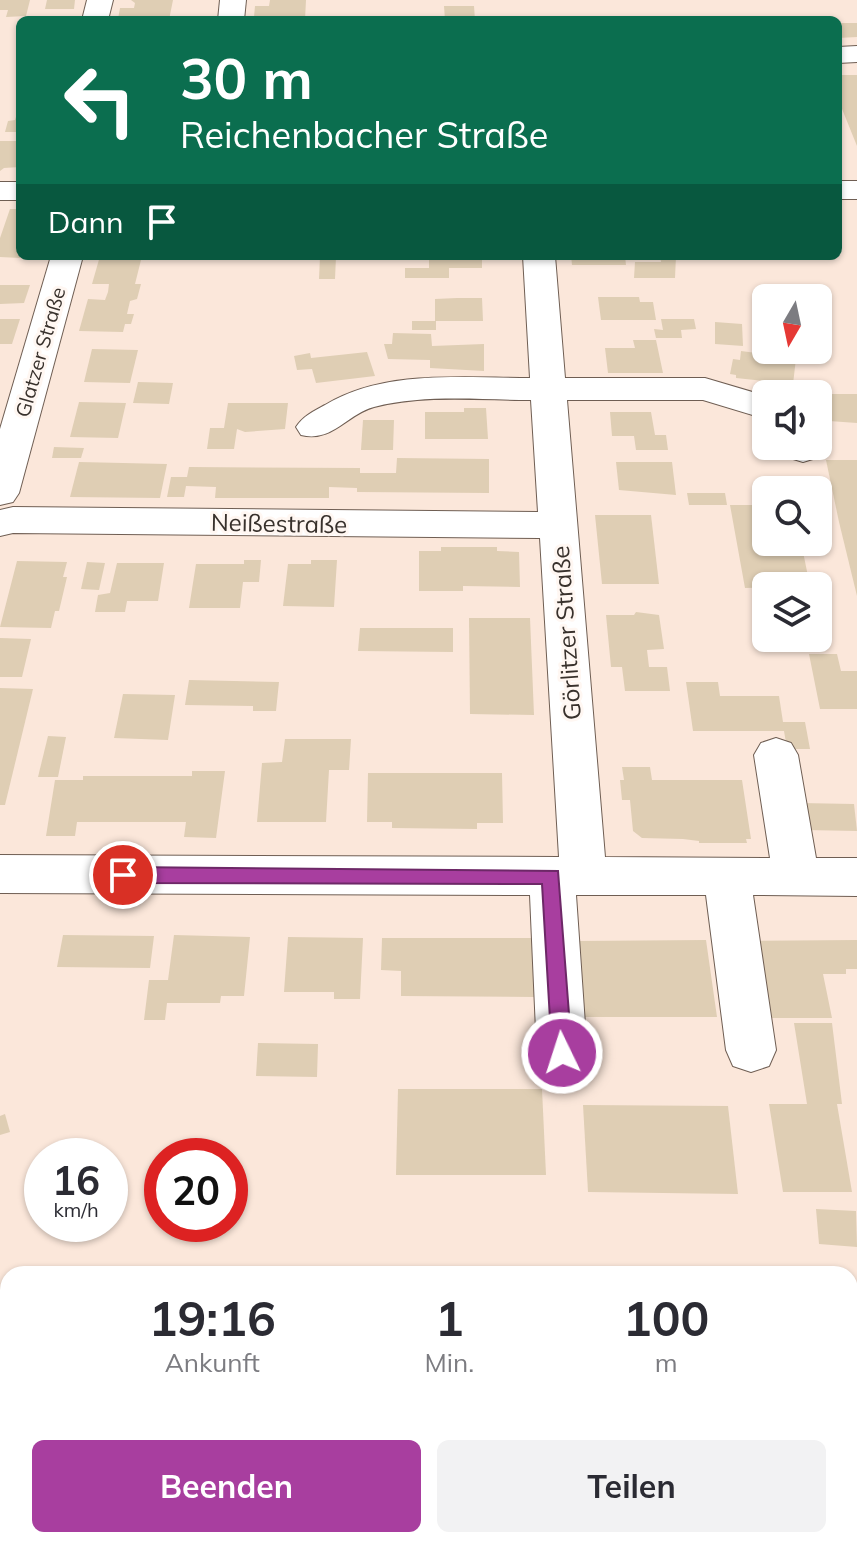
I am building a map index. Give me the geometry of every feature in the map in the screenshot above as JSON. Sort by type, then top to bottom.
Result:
[{"type":"street","name":"Glatzer Straße","points":[[0,493],[66,260]]},
{"type":"street","name":"Görlitzer Straße","points":[[539,260],[558,525],[567,876],[562,1053]]},
{"type":"street","points":[[314,427],[362,398],[424,389],[705,389],[752,404]]},
{"type":"street","name":"Neißestraße","points":[[0,523],[29,520],[558,525]]},
{"type":"street","points":[[776,755],[796,877]]},
{"type":"street","points":[[0,874],[857,877]]},
{"type":"street","points":[[727,876],[751,1050]]},
{"type":"building","points":[[0,0],[30,0],[26,16],[6,17],[8,10],[0,10]]},
{"type":"building","points":[[47,0],[75,0],[74,9],[45,9]]},
{"type":"building","points":[[131,0],[173,0],[170,16],[119,16],[120,8],[134,8],[135,3]]},
{"type":"building","points":[[270,0],[306,0],[305,16],[254,16],[255,6],[269,6]]},
{"type":"building","points":[[444,6],[474,6],[475,16],[445,16]]},
{"type":"building","points":[[842,23],[857,23],[857,37],[842,38]]},
{"type":"building","points":[[842,75],[857,75],[857,146],[842,109]]},
{"type":"building","points":[[16,117],[16,132],[5,132],[8,121]]},
{"type":"building","points":[[0,141],[16,141],[16,167],[0,171]]},
{"type":"building","points":[[10,209],[16,209],[16,258],[0,257],[0,238]]},
{"type":"building","points":[[99,260],[141,260],[135,284],[141,284],[137,299],[130,301],[127,314],[134,314],[131,324],[125,324],[123,332],[79,331],[88,299],[105,300],[108,292],[109,284],[92,284]]},
{"type":"building","points":[[320,260],[336,260],[335,279],[319,279]]},
{"type":"building","points":[[429,260],[482,260],[482,268],[449,268],[449,278],[405,278],[405,268],[429,268]]},
{"type":"building","points":[[571,260],[625,260],[626,265],[572,265]]},
{"type":"building","points":[[676,260],[675,278],[634,278],[635,262]]},
{"type":"building","points":[[0,285],[30,285],[24,303],[0,304]]},
{"type":"building","points":[[598,297],[639,297],[640,302],[653,302],[656,320],[601,320]]},
{"type":"building","points":[[482,298],[483,321],[436,321],[436,330],[412,330],[412,321],[435,321],[435,299]]},
{"type":"building","points":[[0,319],[20,319],[12,344],[0,344]]},
{"type":"building","points":[[661,319],[694,319],[696,329],[681,330],[682,338],[656,338],[654,329],[663,330]]},
{"type":"building","points":[[715,322],[742,324],[743,346],[715,344]]},
{"type":"building","points":[[393,333],[431,334],[432,346],[484,344],[484,371],[430,368],[430,360],[388,359],[384,344],[392,344]]},
{"type":"building","points":[[633,340],[656,340],[663,373],[608,373],[605,348],[635,348]]},
{"type":"building","points":[[92,349],[138,350],[130,383],[84,382]]},
{"type":"building","points":[[741,351],[752,352],[752,364],[795,364],[793,380],[736,378],[736,375],[730,374],[733,359],[740,360]]},
{"type":"building","points":[[367,352],[375,376],[316,383],[312,369],[297,370],[294,356],[310,353],[311,358]]},
{"type":"building","points":[[138,382],[173,383],[169,404],[133,403]]},
{"type":"building","points":[[832,394],[857,394],[857,423],[832,421]]},
{"type":"building","points":[[79,402],[126,403],[118,438],[70,437]]},
{"type":"building","points":[[228,403],[288,403],[285,429],[245,432],[237,429],[234,449],[207,449],[210,428],[224,428]]},
{"type":"building","points":[[464,408],[486,408],[488,439],[425,439],[425,412],[464,412]]},
{"type":"building","points":[[610,412],[651,412],[655,435],[666,435],[668,450],[636,450],[634,436],[612,436]]},
{"type":"building","points":[[363,420],[394,420],[393,450],[361,450]]},
{"type":"building","points":[[54,447],[84,448],[81,458],[52,458]]},
{"type":"building","points":[[397,458],[489,459],[489,493],[357,492],[357,488],[329,487],[329,498],[215,498],[216,487],[186,486],[184,497],[167,497],[171,477],[187,477],[189,467],[360,468],[360,473],[396,473]]},
{"type":"building","points":[[826,460],[857,460],[857,596],[832,489],[832,476],[829,476]]},
{"type":"building","points":[[79,462],[167,464],[160,498],[70,497]]},
{"type":"building","points":[[616,462],[672,462],[676,495],[619,490]]},
{"type":"building","points":[[687,493],[725,493],[727,505],[689,505]]},
{"type":"building","points":[[730,505],[752,505],[752,556],[804,556],[807,572],[752,572],[752,588],[745,588]]},
{"type":"building","points":[[595,515],[651,515],[659,584],[602,584]]},
{"type":"building","points":[[441,547],[497,547],[497,551],[519,552],[520,587],[463,586],[463,591],[419,591],[419,551],[441,551]]},
{"type":"building","points":[[244,560],[261,560],[259,582],[243,582],[240,608],[189,608],[196,564],[244,564]]},
{"type":"building","points":[[311,560],[337,560],[334,607],[283,606],[288,564],[311,564]]},
{"type":"building","points":[[17,561],[67,562],[63,577],[67,577],[59,611],[55,611],[51,628],[0,627]]},
{"type":"building","points":[[87,562],[105,563],[99,590],[81,589]]},
{"type":"building","points":[[117,563],[164,563],[158,601],[127,601],[125,612],[95,612],[98,595],[110,593]]},
{"type":"building","points":[[636,612],[659,615],[664,649],[647,650],[649,667],[667,667],[670,691],[625,691],[622,667],[611,667],[606,615],[634,615]]},
{"type":"building","points":[[469,618],[530,618],[534,715],[470,714]]},
{"type":"building","points":[[360,628],[453,628],[453,652],[358,651]]},
{"type":"building","points":[[0,638],[31,639],[22,677],[0,677]]},
{"type":"building","points":[[809,654],[837,654],[841,671],[857,671],[857,709],[820,709]]},
{"type":"building","points":[[189,680],[279,682],[276,711],[253,711],[253,706],[185,705]]},
{"type":"building","points":[[686,682],[718,682],[720,696],[779,696],[783,722],[805,722],[810,749],[787,749],[784,731],[693,731]]},
{"type":"building","points":[[0,688],[33,689],[5,805],[0,805]]},
{"type":"building","points":[[123,694],[175,695],[168,740],[114,738]]},
{"type":"building","points":[[48,736],[66,737],[58,777],[38,777]]},
{"type":"building","points":[[285,739],[351,739],[349,770],[329,770],[326,822],[257,822],[262,763],[282,762]]},
{"type":"building","points":[[622,767],[650,767],[652,780],[742,780],[751,839],[746,839],[747,843],[699,843],[683,839],[642,838],[633,831],[630,800],[622,800]]},
{"type":"building","points":[[192,771],[225,771],[216,838],[184,837],[186,822],[77,822],[75,836],[46,836],[55,780],[83,780],[83,776],[192,776]]},
{"type":"building","points":[[368,773],[502,773],[503,823],[477,823],[477,829],[392,828],[392,822],[367,822]]},
{"type":"building","points":[[800,803],[854,804],[857,831],[805,830]]},
{"type":"building","points":[[63,935],[154,936],[150,968],[57,967]]},
{"type":"building","points":[[174,935],[250,937],[244,996],[221,996],[220,1003],[167,1003],[165,1020],[144,1020],[149,980],[168,980]]},
{"type":"building","points":[[288,937],[363,938],[360,999],[334,999],[334,992],[284,992]]},
{"type":"building","points":[[382,938],[532,938],[535,997],[401,996],[401,971],[381,970]]},
{"type":"building","points":[[706,940],[717,1017],[583,1017],[577,941]]},
{"type":"building","points":[[857,940],[857,969],[846,969],[846,974],[823,974],[832,1018],[758,1018],[746,941]]},
{"type":"building","points":[[794,1023],[832,1023],[842,1104],[837,1104],[852,1192],[783,1192],[769,1104],[807,1104]]},
{"type":"building","points":[[258,1043],[318,1044],[317,1077],[256,1076]]},
{"type":"building","points":[[398,1089],[542,1089],[546,1175],[396,1175]]},
{"type":"building","points":[[583,1105],[728,1106],[738,1194],[588,1192]]},
{"type":"building","points":[[5,1114],[10,1132],[0,1135],[0,1116]]},
{"type":"building","points":[[816,1209],[856,1211],[857,1247],[819,1244]]},
{"type":"route","points":[[123,875],[552,876],[562,1053]]}]
